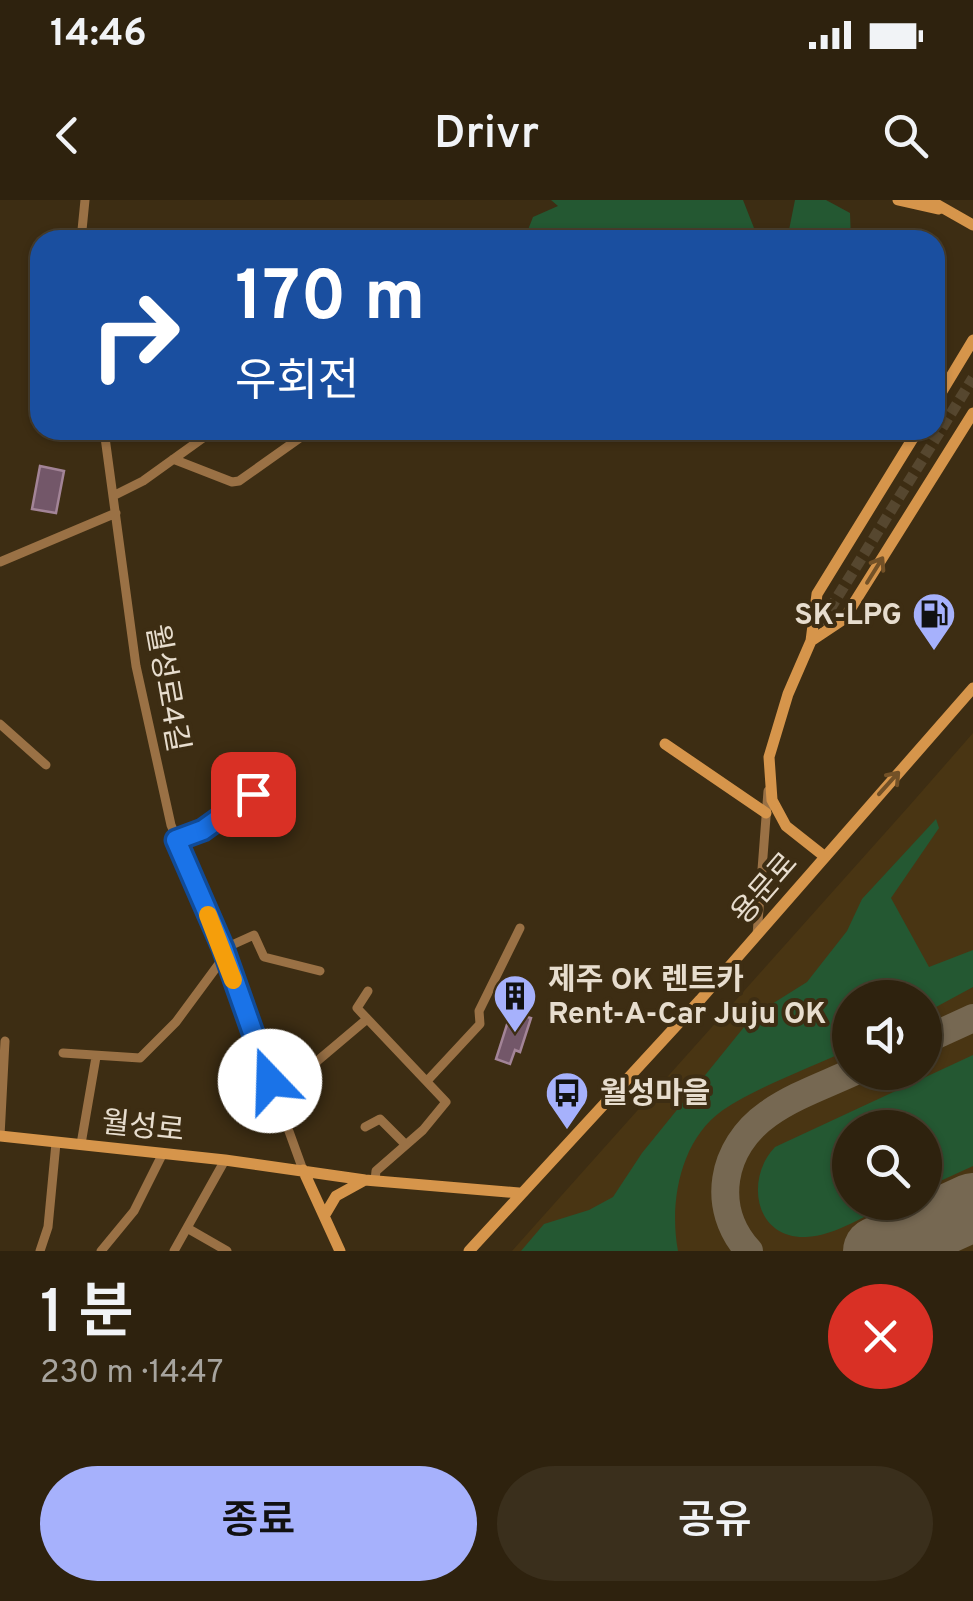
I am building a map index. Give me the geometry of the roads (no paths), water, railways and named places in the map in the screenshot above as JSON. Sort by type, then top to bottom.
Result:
[{"type":"street","points":[[83,230],[85,200]]},
{"type":"street","points":[[898,200],[942,210]]},
{"type":"street","points":[[928,200],[973,225]]},
{"type":"street","points":[[945,386],[973,340]]},
{"type":"street","points":[[811,641],[844,619],[973,413]]},
{"type":"street","name":"월성로4길","points":[[106,440],[136,666],[176,840],[223,953],[303,1170]]},
{"type":"street","points":[[115,495],[200,440]]},
{"type":"street","points":[[173,459],[232,482],[297,440]]},
{"type":"street","points":[[824,856],[786,826],[772,800],[769,756],[788,694],[811,641],[817,594],[912,440]]},
{"type":"street","points":[[0,562],[116,513]]},
{"type":"street","name":"용문로","points":[[469,1251],[973,688]]},
{"type":"street","points":[[0,724],[46,765]]},
{"type":"street","points":[[665,744],[766,813]]},
{"type":"street","points":[[756,934],[770,768]]},
{"type":"street","points":[[176,840],[203,830],[253,794]]},
{"type":"street","points":[[427,1081],[480,1024],[479,1011],[520,928]]},
{"type":"street","points":[[63,1053],[140,1058],[176,1022],[223,953],[254,934],[264,957],[320,971]]},
{"type":"street","points":[[326,1213],[336,1196],[370,1180],[446,1102],[358,1008],[368,991]]},
{"type":"street","points":[[270,1081],[309,1068],[367,1019]]},
{"type":"street","points":[[0,1136],[5,1041]]},
{"type":"street","points":[[81,1144],[96,1058]]},
{"type":"street","points":[[365,1127],[380,1118],[406,1144]]},
{"type":"street","name":"월성로","points":[[0,1136],[370,1180],[520,1193]]},
{"type":"street","points":[[40,1251],[48,1226],[56,1144]]},
{"type":"street","points":[[101,1251],[134,1211],[163,1153]]},
{"type":"street","points":[[174,1251],[225,1160]]},
{"type":"street","points":[[303,1170],[326,1213],[340,1251]]},
{"type":"street","points":[[187,1228],[227,1251]]},
{"type":"tunnel","points":[[945,423],[973,378]]},
{"type":"tunnel","points":[[812,638],[935,440]]},
{"type":"place","name":"SK-LPG","points":[[934,652]]},
{"type":"place","name":"제주 OK 렌트카 Rent-A-Car Juju OK","points":[[515,1034]]},
{"type":"place","name":"월성마을","points":[[567,1131]]}]
